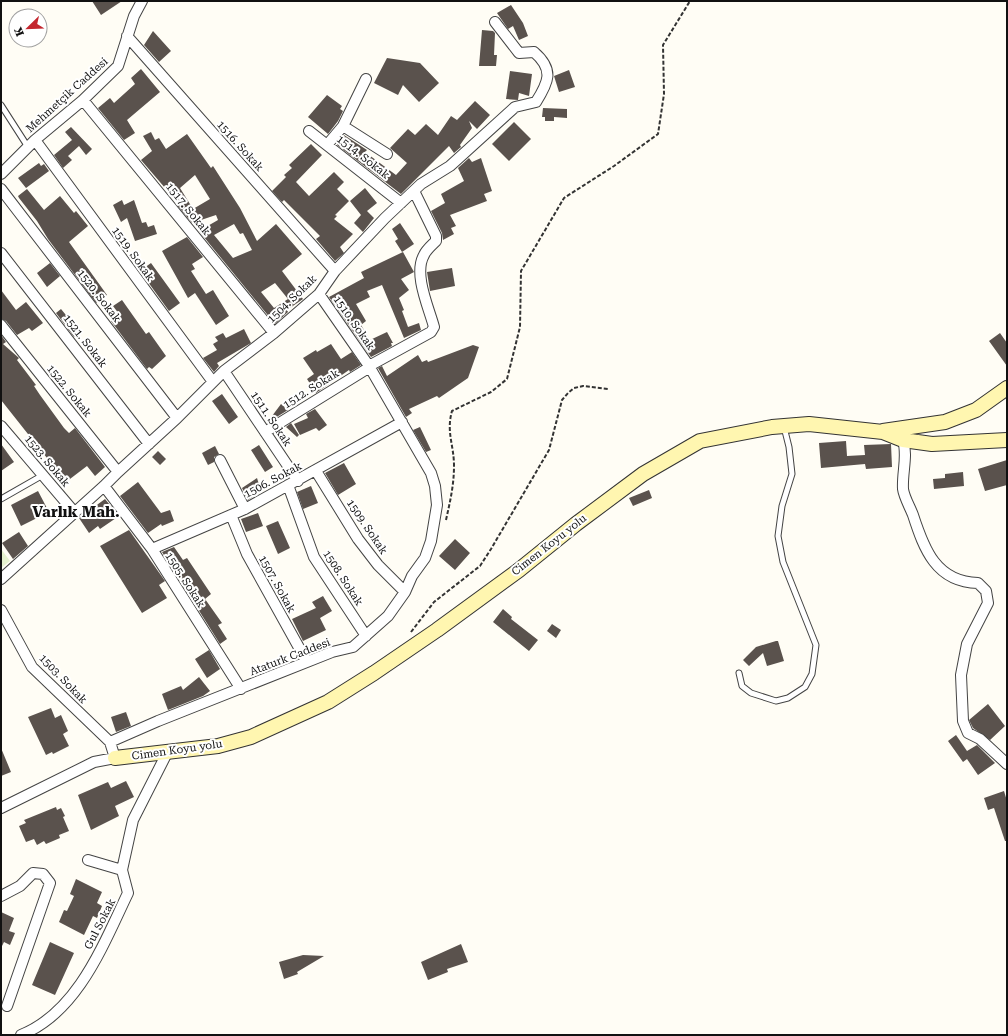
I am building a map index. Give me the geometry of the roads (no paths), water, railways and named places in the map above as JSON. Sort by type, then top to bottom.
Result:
[{"type":"street","name":"Mehmetçik Caddesi","points":[[1,174],[31,144],[83,100],[118,66],[142,1]]},
{"type":"street","name":"1504. Sokak","points":[[1,579],[75,513],[177,418],[224,371],[274,333],[319,294],[336,271],[421,184],[450,166],[515,107],[536,102],[548,83],[548,72],[541,58],[534,52],[519,53],[495,22]]},
{"type":"street","name":"1516. Sokak","points":[[128,36],[336,271]]},
{"type":"street","points":[[327,145],[343,126],[366,79]]},
{"type":"street","name":"1517. Sokak","points":[[83,100],[274,333]]},
{"type":"street","points":[[343,126],[387,154]]},
{"type":"street","name":"1514. Sokak","points":[[309,131],[401,203]]},
{"type":"street","name":"1519. Sokak","points":[[31,144],[213,382]]},
{"type":"street","name":"1520. Sokak","points":[[1,189],[177,418]]},
{"type":"street","name":"1512. Sokak","points":[[265,432],[369,367],[431,332],[434,327],[419,269],[424,255],[436,241],[436,236],[414,191]]},
{"type":"street","name":"1521. Sokak","points":[[1,253],[149,444]]},
{"type":"street","name":"1510. Sokak","points":[[319,294],[369,367]]},
{"type":"street","name":"1522. Sokak","points":[[1,325],[118,472]]},
{"type":"street","name":"Ataturk Caddesi","points":[[110,742],[165,718],[332,652],[353,647],[388,616],[405,592],[412,576],[425,558],[431,541],[437,505],[435,486],[431,473],[369,367]]},
{"type":"street","name":"1511. Sokak","points":[[224,371],[298,481]]},
{"type":"street","points":[[883,432],[945,422],[976,410],[1007,388]]},
{"type":"street","name":"1506. Sokak","points":[[152,549],[245,509],[402,422]]},
{"type":"street","name":"Cimen Koyu yolu","points":[[115,758],[218,746],[250,737],[328,702],[437,630],[519,570],[636,478],[700,441],[772,427],[809,424],[883,432],[904,440],[932,444],[1007,440]]},
{"type":"street","name":"1523. Sokak","points":[[1,426],[75,513]]},
{"type":"street","points":[[904,440],[905,462],[903,490],[927,553],[945,573],[964,582],[978,583],[986,591],[988,603],[967,644],[961,675],[963,721],[968,733],[980,739],[1007,764]]},
{"type":"street","points":[[220,460],[245,509]]},
{"type":"street","name":"1509. Sokak","points":[[316,471],[358,539],[378,565],[405,592]]},
{"type":"street","name":"1508. Sokak","points":[[288,485],[314,557],[366,636]]},
{"type":"street","name":"1505. Sokak","points":[[104,486],[152,549],[241,689]]},
{"type":"street","name":"1507. Sokak","points":[[231,515],[247,554],[307,662]]},
{"type":"street","name":"1503. Sokak","points":[[1,610],[32,667],[110,742],[115,758]]},
{"type":"street","name":"Gul Sokak","points":[[20,1035],[32,1030],[56,1013],[68,1000],[95,961],[128,893],[122,870],[134,820],[167,753]]},
{"type":"street","points":[[1,808],[94,762],[115,758]]},
{"type":"street","points":[[88,860],[122,870]]},
{"type":"street","points":[[1,896],[20,886],[33,873],[43,874],[50,883],[7,1006]]},
{"type":"lane","points":[[1,105],[31,144]]},
{"type":"lane","points":[[739,673],[742,686],[751,694],[776,701],[788,698],[805,687],[812,674],[816,645],[783,562],[778,536],[782,506],[792,474],[789,447],[784,426]]},
{"type":"lane","points":[[1,499],[43,475]]},
{"type":"district","name":"Varlık Mah.","points":[[76,512]]}]
